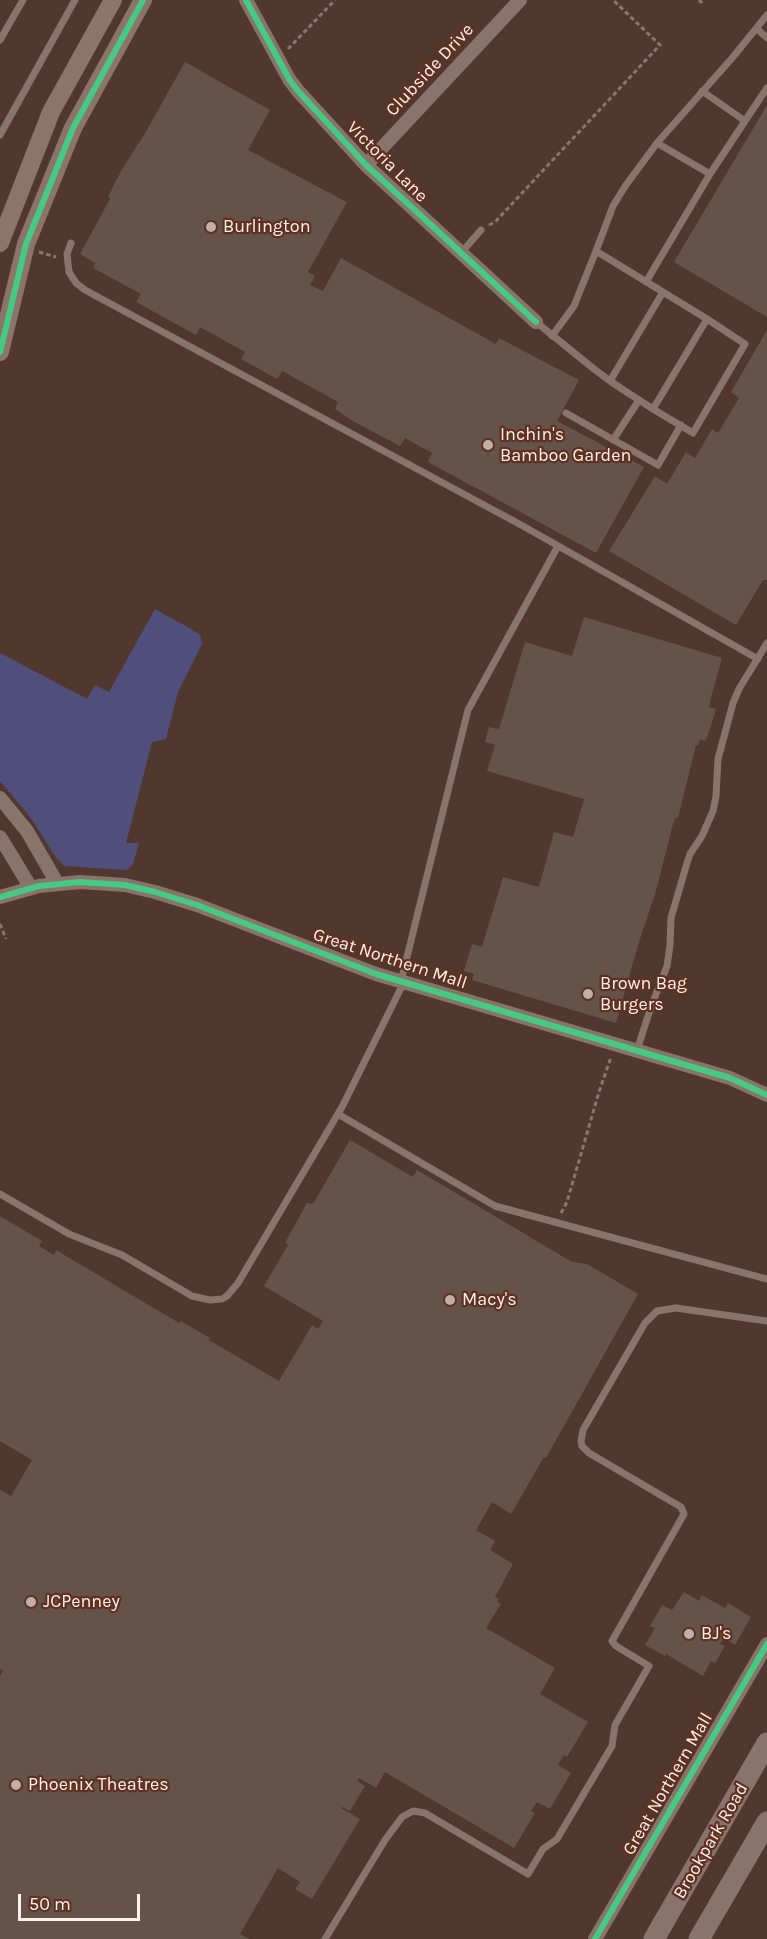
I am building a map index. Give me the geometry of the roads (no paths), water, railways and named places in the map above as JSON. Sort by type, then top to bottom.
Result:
[{"type":"main road","name":"Brookpark Road","points":[[654,1939],[767,1743]]},
{"type":"main road","points":[[699,1939],[767,1822]]},
{"type":"street","points":[[0,243],[51,112],[113,0]]},
{"type":"street","points":[[0,352],[26,244],[47,191],[73,128],[143,0]]},
{"type":"street","name":"Victoria Lane","points":[[246,0],[293,85],[366,165],[536,322]]},
{"type":"street","name":"Clubside Drive","points":[[366,165],[520,0]]},
{"type":"street","points":[[0,798],[27,831],[57,884]]},
{"type":"street","points":[[0,837],[31,888]]},
{"type":"street","name":"Great Northern Mall","points":[[0,897],[31,888],[80,882],[110,883],[170,896],[363,970],[738,1081],[767,1095]]},
{"type":"street","name":"Great Northern Mall","points":[[595,1939],[767,1644]]},
{"type":"lane","points":[[0,40],[23,0]]},
{"type":"lane","points":[[0,135],[75,0]]},
{"type":"lane","points":[[552,336],[574,306],[613,206],[626,185],[657,143],[767,15]]},
{"type":"lane","points":[[757,29],[767,38]]},
{"type":"lane","points":[[646,282],[710,174],[767,88]]},
{"type":"lane","points":[[702,91],[745,121]]},
{"type":"lane","points":[[657,143],[710,174]]},
{"type":"lane","points":[[461,253],[481,230]]},
{"type":"lane","points":[[71,243],[67,254],[69,272],[76,284],[558,546],[758,659]]},
{"type":"lane","points":[[536,322],[610,381],[693,433],[746,344],[596,251]]},
{"type":"lane","points":[[610,381],[663,292]]},
{"type":"lane","points":[[654,409],[707,319]]},
{"type":"lane","points":[[613,440],[639,400]]},
{"type":"lane","points":[[566,413],[658,465],[681,426]]},
{"type":"lane","points":[[0,1194],[69,1234],[122,1255],[192,1296],[210,1300],[227,1296],[238,1283],[338,1114],[403,981],[468,710],[558,546]]},
{"type":"lane","points":[[637,1050],[667,966],[671,918],[687,863],[713,811],[718,759],[733,704],[739,689],[767,643]]},
{"type":"lane","points":[[338,1114],[488,1203],[509,1211],[767,1279]]},
{"type":"lane","points":[[325,1939],[381,1846],[402,1817],[409,1812],[417,1810],[425,1813],[528,1874],[543,1849],[557,1839],[612,1746],[615,1725],[649,1666],[616,1646],[612,1641],[684,1514],[681,1507],[589,1453],[582,1446],[583,1430],[645,1323],[657,1311],[676,1308],[767,1321]]},
{"type":"place","name":"Burlington","points":[[211,227]]},
{"type":"place","name":"Inchin's Bamboo Garden","points":[[488,445]]},
{"type":"place","name":"Brown Bag Burgers","points":[[588,994]]},
{"type":"place","name":"Macy's","points":[[450,1300]]},
{"type":"place","name":"JCPenney","points":[[31,1602]]},
{"type":"place","name":"BJ's","points":[[689,1634]]},
{"type":"place","name":"Phoenix Theatres","points":[[16,1785]]}]
